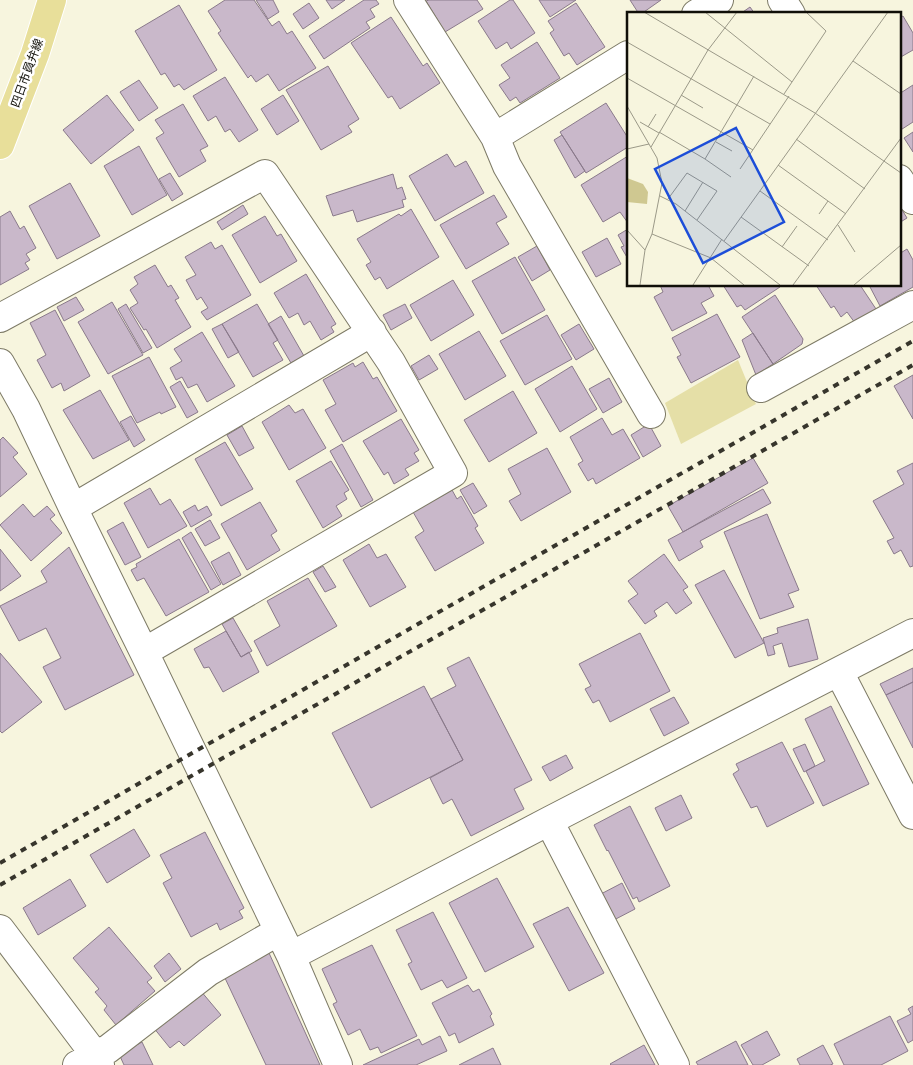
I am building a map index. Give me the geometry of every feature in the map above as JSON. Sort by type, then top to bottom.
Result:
[{"type":"main road","name":"四日市員弁線","points":[[0,145],[35,54],[52,0]]},
{"type":"street","points":[[408,0],[495,137],[507,166],[651,414]]},
{"type":"street","points":[[699,12],[719,0]]},
{"type":"street","points":[[782,0],[790,12]]},
{"type":"street","points":[[495,137],[627,56]]},
{"type":"street","points":[[0,318],[265,174],[391,362],[453,473],[144,652]]},
{"type":"street","points":[[900,180],[913,200]]},
{"type":"street","points":[[761,388],[913,305]]},
{"type":"street","points":[[73,508],[372,332]]},
{"type":"street","points":[[0,363],[26,409],[279,931],[338,1065]]},
{"type":"street","points":[[291,956],[913,633]]},
{"type":"street","points":[[839,672],[913,815]]},
{"type":"street","points":[[549,821],[675,1065]]},
{"type":"street","points":[[0,929],[90,1062],[208,972],[279,931]]},
{"type":"shaded area","points":[[738,360],[756,404],[681,444],[665,403]]},
{"type":"building","points":[[225,0],[254,0],[272,26],[279,21],[287,34],[292,31],[316,68],[279,91],[268,74],[256,82],[251,75],[248,78],[218,33],[221,31],[208,11]]},
{"type":"building","points":[[256,0],[273,0],[279,12],[268,19]]},
{"type":"building","points":[[326,0],[345,0],[332,9]]},
{"type":"building","points":[[364,0],[376,0],[379,4],[370,9],[375,17],[366,22],[370,28],[324,59],[309,36]]},
{"type":"building","points":[[477,0],[483,9],[445,32],[426,1]]},
{"type":"building","points":[[510,0],[513,0],[535,33],[511,49],[507,42],[496,49],[478,21]]},
{"type":"building","points":[[539,0],[576,0],[550,17]]},
{"type":"building","points":[[630,0],[661,0],[644,12],[638,12]]},
{"type":"building","points":[[309,3],[319,18],[303,29],[293,14]]},
{"type":"building","points":[[576,3],[605,47],[577,65],[569,53],[564,56],[550,33],[554,30],[548,21]]},
{"type":"building","points":[[179,5],[217,70],[184,90],[179,84],[174,87],[165,73],[161,75],[135,31]]},
{"type":"building","points":[[750,7],[754,12],[743,12]]},
{"type":"building","points":[[903,16],[913,33],[913,50],[900,57],[900,18]]},
{"type":"building","points":[[391,17],[423,66],[427,63],[440,83],[400,109],[392,96],[388,98],[351,43]]},
{"type":"building","points":[[537,42],[560,78],[520,103],[516,97],[510,101],[499,85],[510,78],[501,65]]},
{"type":"building","points":[[328,66],[359,119],[348,126],[352,132],[321,150],[286,90]]},
{"type":"building","points":[[225,77],[258,130],[239,142],[230,129],[225,132],[216,116],[208,121],[193,96]]},
{"type":"building","points":[[139,80],[158,108],[139,121],[120,92]]},
{"type":"building","points":[[913,85],[913,122],[900,130],[900,93]]},
{"type":"building","points":[[107,95],[134,130],[91,164],[63,130]]},
{"type":"building","points":[[283,95],[299,121],[277,135],[261,109]]},
{"type":"building","points":[[606,103],[627,136],[627,148],[586,173],[560,132]]},
{"type":"building","points":[[183,104],[208,146],[200,150],[206,161],[179,177],[156,138],[164,133],[155,120]]},
{"type":"building","points":[[913,132],[913,152],[904,138]]},
{"type":"building","points":[[562,135],[585,171],[575,178],[554,140]]},
{"type":"building","points":[[139,146],[167,195],[132,215],[104,166]]},
{"type":"building","points":[[447,154],[455,167],[466,161],[484,193],[435,221],[409,176]]},
{"type":"building","points":[[627,157],[627,222],[620,212],[603,222],[581,185]]},
{"type":"building","points":[[170,173],[183,194],[172,201],[159,179]]},
{"type":"building","points":[[393,174],[397,189],[402,187],[406,199],[402,200],[404,207],[357,222],[353,210],[333,216],[326,196]]},
{"type":"building","points":[[70,183],[100,236],[57,259],[29,206]]},
{"type":"building","points":[[494,195],[507,217],[496,223],[509,244],[466,269],[440,225]]},
{"type":"building","points":[[243,205],[248,214],[222,230],[217,222]]},
{"type":"building","points":[[900,207],[907,218],[900,222]]},
{"type":"building","points":[[411,209],[439,257],[387,289],[380,277],[375,280],[366,265],[371,262],[357,239]]},
{"type":"building","points":[[10,211],[20,229],[24,226],[36,248],[26,254],[30,260],[25,263],[29,269],[0,285],[0,217]]},
{"type":"building","points":[[265,216],[277,236],[281,234],[297,261],[260,283],[232,235]]},
{"type":"building","points":[[627,230],[627,257],[621,247],[624,246],[618,235]]},
{"type":"building","points":[[607,238],[621,264],[596,277],[582,252]]},
{"type":"building","points":[[211,242],[215,249],[222,245],[251,295],[207,320],[201,312],[208,308],[201,297],[197,300],[186,280],[196,275],[185,257]]},
{"type":"building","points":[[537,246],[550,270],[532,281],[518,257]]},
{"type":"building","points":[[907,249],[913,260],[913,287],[880,306],[870,286],[900,286],[900,253]]},
{"type":"building","points":[[515,257],[545,310],[502,334],[472,281]]},
{"type":"building","points":[[155,265],[168,287],[171,285],[179,298],[175,300],[191,327],[157,348],[146,329],[144,330],[130,308],[138,303],[130,290],[138,284],[134,277]]},
{"type":"building","points":[[306,274],[336,324],[331,327],[334,332],[321,340],[310,321],[304,325],[298,313],[289,318],[274,293]]},
{"type":"building","points":[[453,280],[474,315],[431,341],[410,305]]},
{"type":"building","points":[[660,286],[709,286],[714,296],[701,303],[707,313],[672,331],[654,297],[663,292]]},
{"type":"building","points":[[724,286],[780,287],[745,310],[741,305],[737,307]]},
{"type":"building","points":[[817,286],[861,286],[876,309],[855,323],[847,312],[841,317],[834,306],[831,308]]},
{"type":"building","points":[[775,295],[803,339],[802,344],[773,364],[742,317]]},
{"type":"building","points":[[76,297],[84,310],[64,321],[57,307]]},
{"type":"building","points":[[112,302],[143,355],[108,374],[78,322]]},
{"type":"building","points":[[126,304],[152,348],[143,353],[118,309]]},
{"type":"building","points":[[257,304],[278,340],[273,343],[283,360],[253,377],[222,324]]},
{"type":"building","points":[[405,304],[412,318],[391,330],[383,315]]},
{"type":"building","points":[[55,310],[90,376],[64,391],[61,383],[52,388],[37,360],[46,355],[30,323]]},
{"type":"building","points":[[717,314],[740,357],[691,383],[677,357],[681,355],[672,338]]},
{"type":"building","points":[[547,315],[572,359],[525,385],[500,341]]},
{"type":"building","points":[[281,316],[304,356],[291,363],[268,324]]},
{"type":"building","points":[[222,324],[239,352],[228,358],[212,329]]},
{"type":"building","points":[[579,324],[594,349],[576,360],[561,335]]},
{"type":"building","points":[[479,331],[506,376],[465,400],[439,354]]},
{"type":"building","points":[[202,332],[235,386],[207,402],[197,384],[188,388],[182,377],[176,380],[170,368],[182,361],[174,349]]},
{"type":"building","points":[[753,333],[773,364],[756,375],[742,340]]},
{"type":"building","points":[[429,355],[438,369],[419,380],[411,366]]},
{"type":"building","points":[[149,357],[176,407],[137,423],[112,376]]},
{"type":"building","points":[[363,362],[373,379],[377,377],[397,411],[343,442],[325,410],[336,404],[323,380],[353,363],[355,367]]},
{"type":"building","points":[[572,366],[597,409],[560,432],[535,389]]},
{"type":"building","points":[[913,375],[913,419],[894,386]]},
{"type":"building","points":[[609,378],[622,402],[603,413],[589,389]]},
{"type":"building","points":[[180,381],[198,412],[187,418],[170,387]]},
{"type":"building","points":[[100,390],[129,440],[93,459],[63,410]]},
{"type":"building","points":[[513,391],[537,433],[489,462],[464,420]]},
{"type":"building","points":[[289,405],[295,413],[303,409],[326,448],[289,470],[262,422]]},
{"type":"building","points":[[131,416],[145,440],[134,447],[120,422]]},
{"type":"building","points":[[602,418],[612,435],[623,429],[640,458],[596,484],[593,478],[588,481],[578,464],[583,461],[570,437]]},
{"type":"building","points":[[401,419],[419,450],[414,453],[419,461],[405,469],[409,475],[394,484],[388,472],[384,475],[363,441]]},
{"type":"building","points":[[649,424],[661,446],[643,457],[631,435]]},
{"type":"building","points":[[242,426],[254,448],[239,456],[227,435]]},
{"type":"building","points":[[3,437],[18,453],[13,457],[27,474],[0,497],[0,440]]},
{"type":"building","points":[[225,442],[253,489],[221,506],[195,459]]},
{"type":"building","points":[[342,444],[373,500],[361,507],[330,451]]},
{"type":"building","points":[[547,448],[571,492],[521,521],[509,501],[521,494],[508,469]]},
{"type":"building","points":[[753,458],[768,483],[683,532],[668,506]]},
{"type":"building","points":[[331,461],[349,490],[344,493],[347,499],[336,506],[342,516],[323,528],[296,481]]},
{"type":"building","points":[[913,463],[913,566],[910,567],[901,550],[894,554],[887,541],[894,538],[873,501],[904,484],[897,471]]},
{"type":"building","points":[[473,483],[487,506],[474,514],[460,490]]},
{"type":"building","points":[[150,488],[160,505],[170,499],[187,526],[148,548],[124,503]]},
{"type":"building","points":[[763,489],[771,503],[700,541],[703,547],[679,561],[668,540]]},
{"type":"building","points":[[452,490],[457,499],[461,496],[478,526],[475,528],[484,543],[435,571],[415,537],[424,531],[413,512]]},
{"type":"building","points":[[260,502],[277,531],[271,535],[280,550],[247,570],[221,524]]},
{"type":"building","points":[[23,504],[34,517],[47,506],[55,515],[50,519],[62,533],[31,561],[0,525]]},
{"type":"building","points":[[195,505],[198,511],[207,506],[212,515],[191,527],[183,512]]},
{"type":"building","points":[[767,514],[799,590],[788,594],[794,607],[760,619],[724,532]]},
{"type":"building","points":[[210,520],[220,538],[205,546],[195,529]]},
{"type":"building","points":[[123,522],[141,557],[125,565],[107,531]]},
{"type":"building","points":[[191,532],[221,584],[211,590],[182,538]]},
{"type":"building","points":[[179,539],[209,592],[166,616],[144,578],[137,581],[131,570],[137,567],[136,564]]},
{"type":"building","points":[[369,544],[377,558],[386,554],[406,587],[370,607],[343,560]]},
{"type":"building","points":[[69,547],[134,675],[65,710],[43,667],[61,658],[46,628],[19,641],[0,606],[47,582],[41,571]]},
{"type":"building","points":[[0,549],[21,576],[0,591]]},
{"type":"building","points":[[229,552],[241,575],[223,585],[211,562]]},
{"type":"building","points":[[664,554],[688,587],[683,590],[692,603],[676,614],[667,602],[654,611],[657,616],[645,624],[628,601],[638,594],[628,581]]},
{"type":"building","points":[[323,566],[336,587],[325,592],[313,572]]},
{"type":"building","points":[[724,570],[764,643],[735,658],[695,585]]},
{"type":"building","points":[[308,578],[337,626],[267,666],[254,641],[280,626],[267,601]]},
{"type":"building","points":[[233,618],[252,651],[241,657],[222,624]]},
{"type":"building","points":[[808,619],[818,659],[789,667],[782,643],[773,646],[775,654],[768,656],[763,638],[778,633],[777,628]]},
{"type":"building","points":[[226,631],[241,657],[249,652],[259,672],[223,692],[209,667],[204,668],[194,649]]},
{"type":"building","points":[[640,633],[670,691],[610,722],[599,700],[593,703],[585,689],[591,686],[579,664]]},
{"type":"building","points":[[0,653],[42,702],[2,733],[0,731]]},
{"type":"building","points":[[469,657],[532,780],[514,789],[524,809],[471,836],[452,799],[443,804],[430,778],[463,760],[431,699],[456,686],[447,668]]},
{"type":"building","points":[[913,668],[913,682],[886,695],[880,684]]},
{"type":"building","points":[[913,682],[913,748],[886,695]]},
{"type":"building","points":[[424,686],[463,760],[371,808],[332,733]]},
{"type":"building","points":[[674,697],[689,723],[664,736],[650,709]]},
{"type":"building","points":[[831,706],[869,784],[823,806],[806,771],[825,761],[805,719]]},
{"type":"building","points":[[782,742],[814,803],[767,827],[757,806],[751,808],[733,774],[739,770],[736,764]]},
{"type":"building","points":[[805,744],[815,766],[804,772],[793,749]]},
{"type":"building","points":[[566,755],[573,768],[550,781],[542,767]]},
{"type":"building","points":[[681,795],[692,818],[666,831],[655,808]]},
{"type":"building","points":[[630,806],[670,886],[639,902],[637,897],[633,899],[594,825]]},
{"type":"building","points":[[134,829],[150,856],[107,883],[90,855]]},
{"type":"building","points":[[205,832],[244,908],[239,911],[243,918],[220,930],[217,923],[191,937],[163,883],[172,878],[160,855]]},
{"type":"building","points":[[497,878],[534,947],[485,972],[449,903]]},
{"type":"building","points":[[70,879],[86,906],[38,935],[23,908]]},
{"type":"building","points":[[622,883],[635,909],[612,921],[599,895]]},
{"type":"building","points":[[568,907],[604,973],[569,991],[533,924]]},
{"type":"building","points":[[433,912],[467,978],[447,988],[442,980],[421,990],[408,964],[412,962],[396,930]]},
{"type":"building","points":[[109,927],[152,978],[147,982],[155,991],[116,1025],[104,1010],[107,1006],[95,992],[99,989],[73,958]]},
{"type":"building","points":[[372,945],[417,1036],[381,1053],[378,1047],[370,1050],[360,1029],[348,1035],[333,1004],[337,1002],[322,969]]},
{"type":"building","points":[[169,953],[181,969],[165,982],[154,966]]},
{"type":"building","points":[[269,953],[320,1065],[266,1065],[224,976]]},
{"type":"building","points":[[468,985],[473,992],[479,989],[492,1014],[490,1016],[494,1025],[459,1043],[455,1033],[449,1036],[432,1003]]},
{"type":"building","points":[[200,990],[221,1015],[184,1046],[179,1041],[170,1048],[153,1027]]},
{"type":"building","points":[[913,1006],[913,1040],[908,1043],[897,1021],[911,1014],[908,1009]]},
{"type":"building","points":[[890,1016],[908,1051],[881,1065],[844,1065],[834,1044]]},
{"type":"building","points":[[767,1031],[780,1055],[762,1065],[753,1065],[741,1045]]},
{"type":"building","points":[[440,1036],[447,1051],[416,1065],[363,1065],[419,1039],[422,1045]]},
{"type":"building","points":[[736,1041],[748,1065],[698,1065],[696,1062]]},
{"type":"building","points":[[142,1042],[153,1065],[124,1065],[119,1054]]},
{"type":"building","points":[[644,1045],[655,1065],[610,1064]]},
{"type":"building","points":[[823,1045],[833,1064],[800,1065],[797,1059]]},
{"type":"building","points":[[493,1048],[501,1065],[459,1065]]},
{"type":"railway","points":[[0,863],[913,341]]},
{"type":"railway","points":[[0,885],[913,365]]}]
